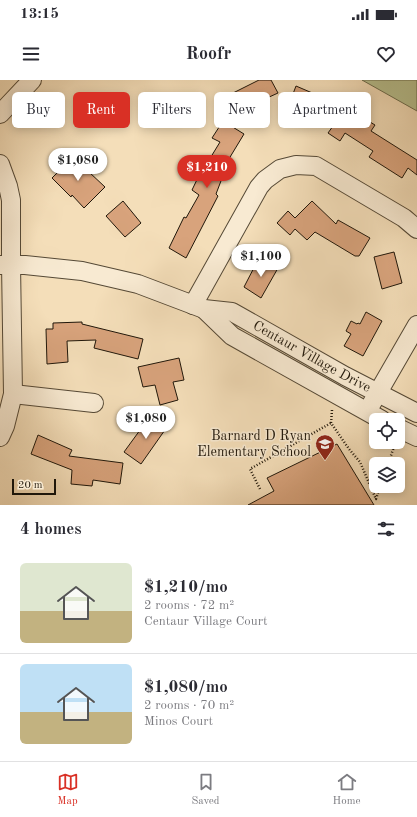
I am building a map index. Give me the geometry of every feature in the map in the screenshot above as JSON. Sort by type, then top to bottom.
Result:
[{"type":"street","points":[[0,114],[32,80]]},
{"type":"street","points":[[0,164],[8,186],[11,200],[5,265],[13,394],[5,426],[0,437]]},
{"type":"street","points":[[198,307],[259,187],[265,180],[280,169],[296,165],[316,166],[404,218],[417,229]]},
{"type":"street","name":"Centaur Village Drive","points":[[5,265],[82,271],[138,284],[198,307],[232,312],[345,376],[417,413]]},
{"type":"street","name":"Centaur Village Drive","points":[[198,307],[232,336],[369,413]]},
{"type":"street","points":[[374,413],[378,392],[417,325]]},
{"type":"street","points":[[13,394],[94,403]]},
{"type":"street","points":[[405,431],[417,437]]},
{"type":"path","points":[[333,393],[332,423],[349,449],[360,462],[369,483]]},
{"type":"path","points":[[260,489],[250,469],[332,423]]},
{"type":"path","points":[[373,493],[376,499],[378,493]]},
{"type":"green space","points":[[362,80],[417,80],[417,111]]},
{"type":"building","points":[[259,80],[271,80],[278,93],[270,97],[270,92],[235,92]]},
{"type":"building","points":[[296,86],[310,92],[294,92]]},
{"type":"building","points":[[371,123],[375,125],[371,131],[417,160],[417,175],[408,168],[402,178],[369,157],[373,151],[345,133],[340,141],[328,133],[332,128],[371,128]]},
{"type":"building","points":[[218,128],[234,128],[244,134],[221,172],[224,173],[216,194],[218,196],[186,258],[169,248],[184,217],[186,218],[199,195],[192,190],[204,165],[206,165],[220,142],[212,138]]},
{"type":"building","points":[[73,157],[105,187],[84,208],[72,195],[71,197],[52,178]]},
{"type":"building","points":[[123,201],[141,223],[125,237],[106,216]]},
{"type":"building","points":[[312,201],[336,224],[338,220],[370,238],[359,256],[355,256],[315,232],[307,240],[295,229],[290,235],[277,223],[288,211],[295,218]]},
{"type":"building","points":[[394,252],[402,283],[382,289],[374,257]]},
{"type":"building","points":[[259,258],[278,268],[261,298],[244,287]]},
{"type":"building","points":[[366,312],[382,321],[363,356],[344,346],[351,334],[346,331],[351,321],[360,324]]},
{"type":"building","points":[[82,322],[82,324],[143,339],[138,359],[94,348],[96,340],[67,341],[68,362],[47,364],[46,329],[53,329],[53,323]]},
{"type":"building","points":[[179,358],[184,380],[173,382],[178,400],[160,405],[155,385],[143,387],[138,367]]},
{"type":"building","points":[[151,415],[167,427],[141,464],[124,452]]},
{"type":"building","points":[[38,435],[72,450],[69,456],[123,463],[120,484],[93,480],[92,486],[71,484],[72,470],[31,454]]},
{"type":"building","name":"Barnard D Ryan Elementary School","points":[[337,444],[374,505],[248,505],[274,491],[267,478]]},
{"type":"place","name":"Barnard D Ryan Elementary School","points":[[325,461]]}]
